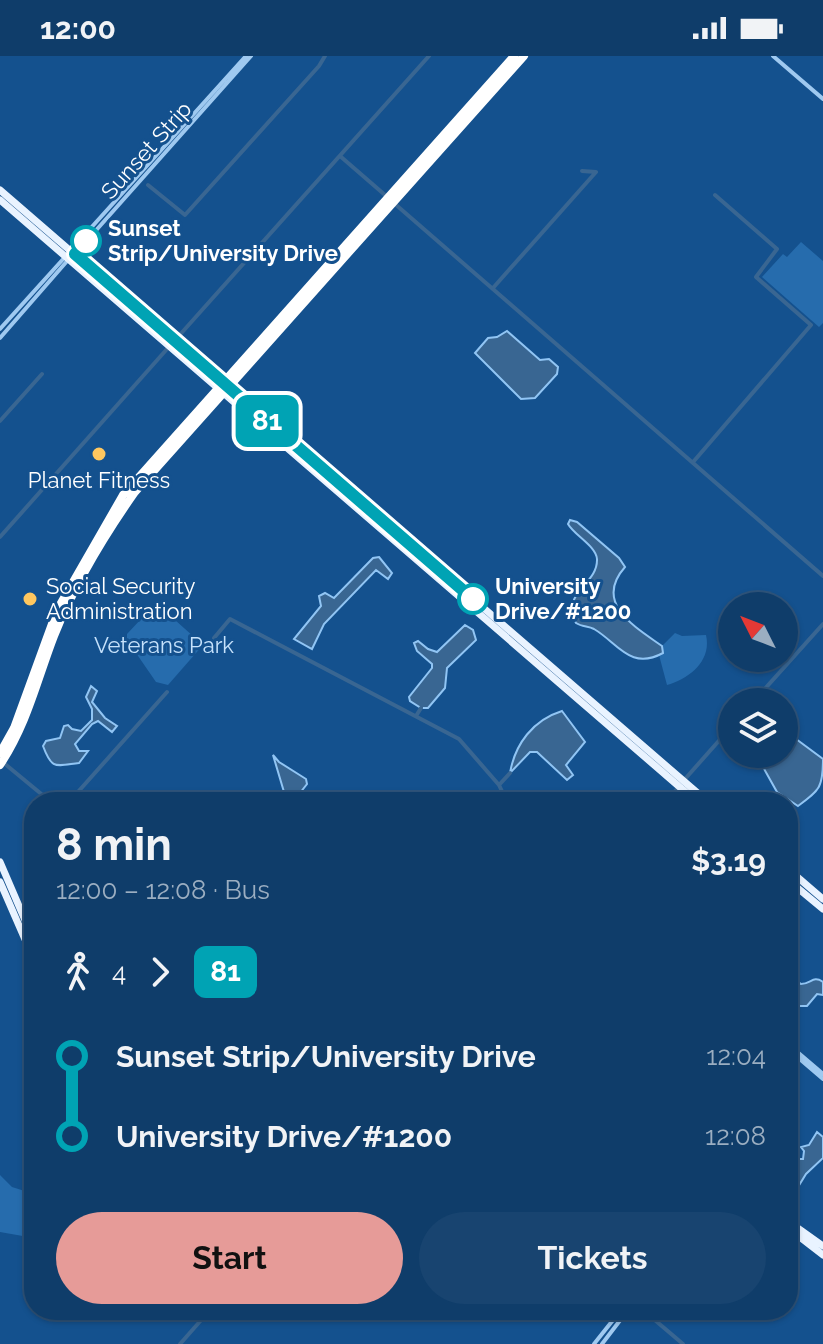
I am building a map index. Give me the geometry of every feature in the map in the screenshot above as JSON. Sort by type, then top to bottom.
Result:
[{"type":"highway","points":[[223,388],[514,56]]},
{"type":"highway","points":[[0,765],[57,610],[108,517],[132,483],[223,388],[524,56]]},
{"type":"highway","points":[[437,154],[438,141]]},
{"type":"main road","points":[[0,190],[223,388],[363,504],[547,668],[575,697],[642,746],[696,792]]},
{"type":"main road","points":[[1,201],[11,199]]},
{"type":"main road","points":[[1,201],[70,255]]},
{"type":"main road","points":[[223,388],[281,443],[294,448],[347,499],[604,717],[686,792]]},
{"type":"main road","points":[[347,499],[363,504]]},
{"type":"main road","points":[[0,862],[24,918]]},
{"type":"main road","points":[[798,878],[823,899]]},
{"type":"main road","points":[[0,882],[24,937]]},
{"type":"main road","points":[[798,888],[823,909]]},
{"type":"main road","points":[[798,1228],[823,1246]]},
{"type":"main road","points":[[798,1236],[823,1255]]},
{"type":"street","name":"Sunset Strip","points":[[0,329],[249,56]]},
{"type":"street","points":[[773,56],[823,99]]},
{"type":"street","name":"Sunset Strip","points":[[0,338],[70,255]]},
{"type":"street","points":[[798,1055],[823,1076]]},
{"type":"street","points":[[594,1344],[613,1320]]},
{"type":"street","points":[[602,1344],[620,1320]]},
{"type":"green space","points":[[801,242],[823,261],[823,323],[819,327],[762,277],[783,254],[787,257]]},
{"type":"green space","name":"Veterans Park","points":[[156,603],[203,645],[168,685],[156,682],[127,640],[127,634]]},
{"type":"green space","points":[[675,633],[682,636],[706,635],[706,653],[691,673],[667,685],[659,655],[663,653],[662,646]]},
{"type":"green space","points":[[0,1175],[12,1187],[24,1191],[24,1236],[0,1232]]},
{"type":"shaded area","points":[[507,331],[540,360],[549,359],[558,367],[557,374],[535,398],[521,399],[475,353],[488,338]]},
{"type":"shaded area","points":[[570,520],[577,522],[619,558],[625,567],[616,580],[613,592],[616,603],[630,622],[662,646],[663,653],[652,658],[633,657],[594,629],[576,623],[573,604],[592,576],[597,559],[593,550],[568,524]]},
{"type":"shaded area","points":[[379,557],[392,573],[388,579],[376,570],[324,624],[312,649],[294,639],[321,606],[319,596],[325,593],[334,598],[373,558]]},
{"type":"shaded area","points":[[465,625],[473,630],[476,640],[447,668],[445,688],[428,708],[421,708],[409,697],[432,664],[417,651],[414,643],[418,641],[437,652]]},
{"type":"shaded area","points":[[91,686],[97,691],[92,702],[105,718],[117,726],[112,732],[98,721],[92,724],[75,744],[79,751],[88,751],[79,763],[55,765],[43,746],[46,741],[60,738],[64,726],[81,731],[92,720],[92,709],[86,697]]},
{"type":"shaded area","points":[[562,711],[585,742],[566,765],[573,775],[567,780],[537,752],[530,752],[510,773],[516,752],[527,734],[542,720]]},
{"type":"shaded area","points":[[798,740],[823,759],[819,787],[798,806],[798,792],[777,792],[764,768],[798,768]]},
{"type":"shaded area","points":[[273,755],[306,779],[307,784],[301,792],[284,792]]},
{"type":"shaded area","points":[[820,980],[823,982],[823,995],[817,994],[807,1006],[798,1006],[798,982],[801,984]]},
{"type":"shaded area","points":[[817,1132],[823,1137],[823,1158],[806,1174],[798,1187],[798,1159],[803,1159],[804,1151],[801,1147],[809,1145]]},
{"type":"waterway","points":[[148,185],[185,215],[325,56]]},
{"type":"waterway","points":[[177,338],[429,56]]},
{"type":"waterway","points":[[340,156],[385,195]]},
{"type":"waterway","points":[[493,288],[596,172],[582,171]]},
{"type":"waterway","points":[[694,461],[811,325],[756,277],[777,249],[715,195]]},
{"type":"waterway","points":[[395,204],[823,576]]},
{"type":"waterway","points":[[0,537],[167,349]]},
{"type":"waterway","points":[[0,421],[42,374]]},
{"type":"waterway","points":[[214,638],[230,619],[459,739],[502,792]]},
{"type":"waterway","points":[[766,688],[823,624]]},
{"type":"waterway","points":[[78,792],[167,692]]},
{"type":"waterway","points":[[416,716],[421,708]]},
{"type":"waterway","points":[[685,779],[718,742]]},
{"type":"waterway","points":[[5,764],[39,792]]},
{"type":"waterway","points":[[499,785],[510,773]]},
{"type":"waterway","points":[[180,1344],[201,1320]]},
{"type":"waterway","points":[[655,1320],[683,1344]]},
{"type":"bus line","name":"81","points":[[86,241],[75,254],[473,599]]},
{"type":"place","name":"Sunset Strip/University Drive","points":[[86,241]]},
{"type":"place","name":"Planet Fitness","points":[[99,454]]},
{"type":"place","name":"Social Security Administration","points":[[30,599]]},
{"type":"place","name":"University Drive/#1200","points":[[473,599]]}]
